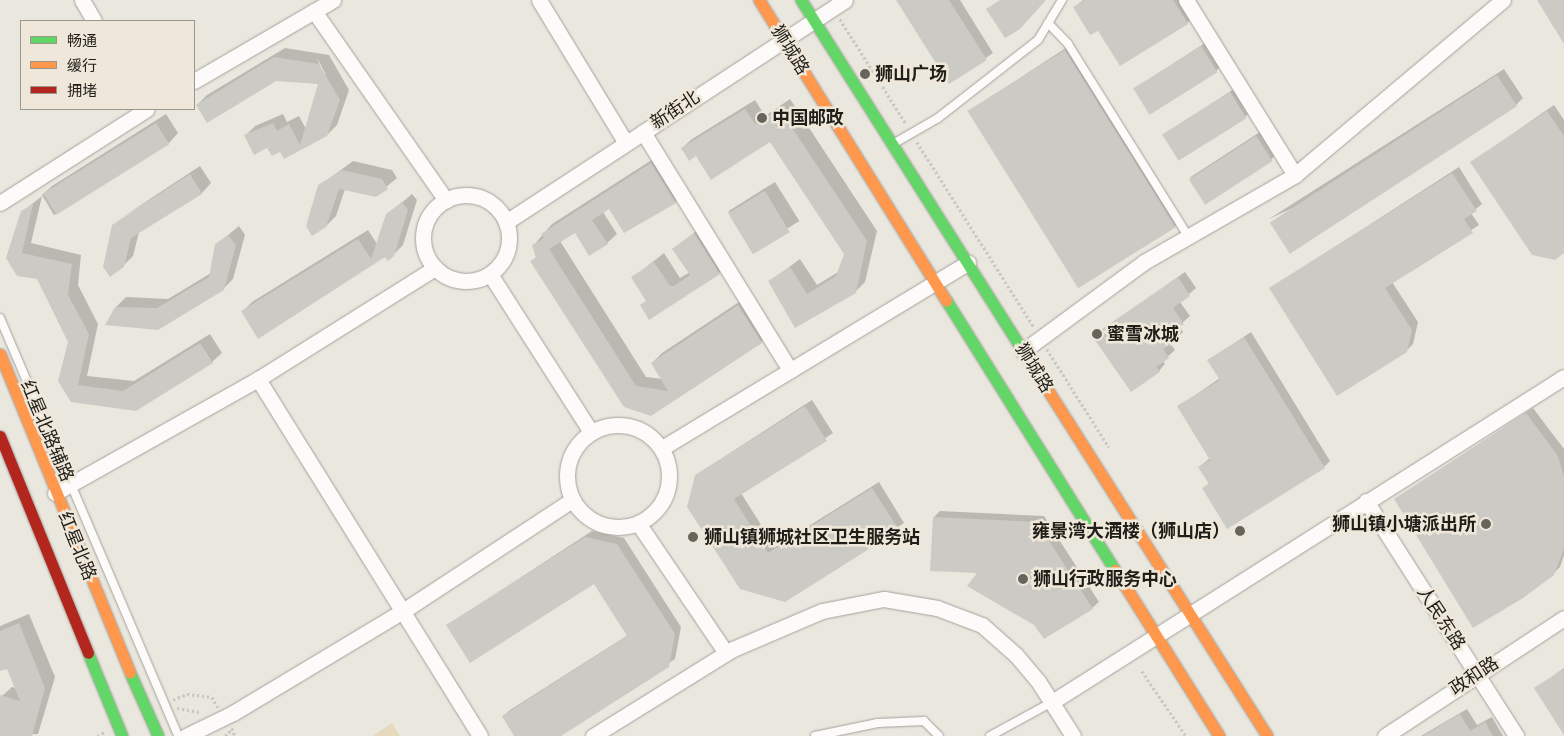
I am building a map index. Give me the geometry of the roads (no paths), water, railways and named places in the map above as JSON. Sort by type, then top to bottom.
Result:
[{"type":"street","points":[[82,0],[93,20]]},
{"type":"street","points":[[195,80],[332,0]]},
{"type":"street","points":[[539,0],[626,143]]},
{"type":"street","name":"狮城路","points":[[759,0],[1219,736]]},
{"type":"street","name":"狮城路","points":[[801,0],[1267,736]]},
{"type":"street","points":[[1186,0],[1295,175]]},
{"type":"street","points":[[1023,351],[1042,340],[1144,262],[1295,175],[1503,0]]},
{"type":"street","name":"新街北","points":[[506,222],[839,4]]},
{"type":"street","points":[[314,11],[446,200]]},
{"type":"street","points":[[0,203],[143,110]]},
{"type":"street","points":[[643,132],[790,370]]},
{"type":"street","points":[[468,194],[483,197],[496,205],[506,222],[509,246],[501,264],[490,274],[476,280],[461,281],[435,268],[427,256],[423,242],[424,226],[431,213],[446,200],[468,194]]},
{"type":"street","points":[[662,448],[968,263]]},
{"type":"street","points":[[55,492],[258,379],[435,268]]},
{"type":"street","points":[[490,274],[591,432]]},
{"type":"street","name":"红星北路","points":[[0,354],[102,611],[158,736]]},
{"type":"street","points":[[258,379],[480,736]]},
{"type":"street","points":[[1052,702],[1366,501],[1562,382]]},
{"type":"street","points":[[616,424],[634,426],[650,435],[662,448],[669,465],[667,493],[658,508],[638,523],[628,527],[598,524],[583,514],[572,500],[566,483],[567,465],[574,448],[591,432],[616,424]]},
{"type":"street","name":"红星北路","points":[[0,436],[122,736]]},
{"type":"street","points":[[186,736],[233,713],[403,611],[572,500]]},
{"type":"street","name":"人民东路","points":[[1366,501],[1516,736]]},
{"type":"street","points":[[638,523],[726,653]]},
{"type":"street","points":[[593,736],[726,653],[822,611],[884,599],[937,608],[982,625],[1016,655],[1052,702],[1073,736]]},
{"type":"street","name":"政和路","points":[[1385,736],[1564,618]]},
{"type":"lane","points":[[893,144],[938,118],[1038,40],[1062,0]]},
{"type":"lane","points":[[1048,23],[1068,44],[1188,236]]},
{"type":"lane","name":"红星北路辅路","points":[[0,318],[69,485],[178,736]]},
{"type":"lane","points":[[990,736],[1052,702]]},
{"type":"lane","points":[[815,736],[878,723],[924,721],[938,736]]},
{"type":"place","name":"狮山广场","points":[[865,74]]},
{"type":"place","name":"中国邮政","points":[[762,118]]},
{"type":"place","name":"蜜雪冰城","points":[[1097,334]]},
{"type":"place","name":"狮山镇小塘派出所","points":[[1486,524]]},
{"type":"place","name":"雍景湾大酒楼（狮山店）","points":[[1240,531]]},
{"type":"place","name":"狮山镇狮城社区卫生服务站","points":[[693,537]]},
{"type":"place","name":"狮山行政服务中心","points":[[1023,579]]}]
